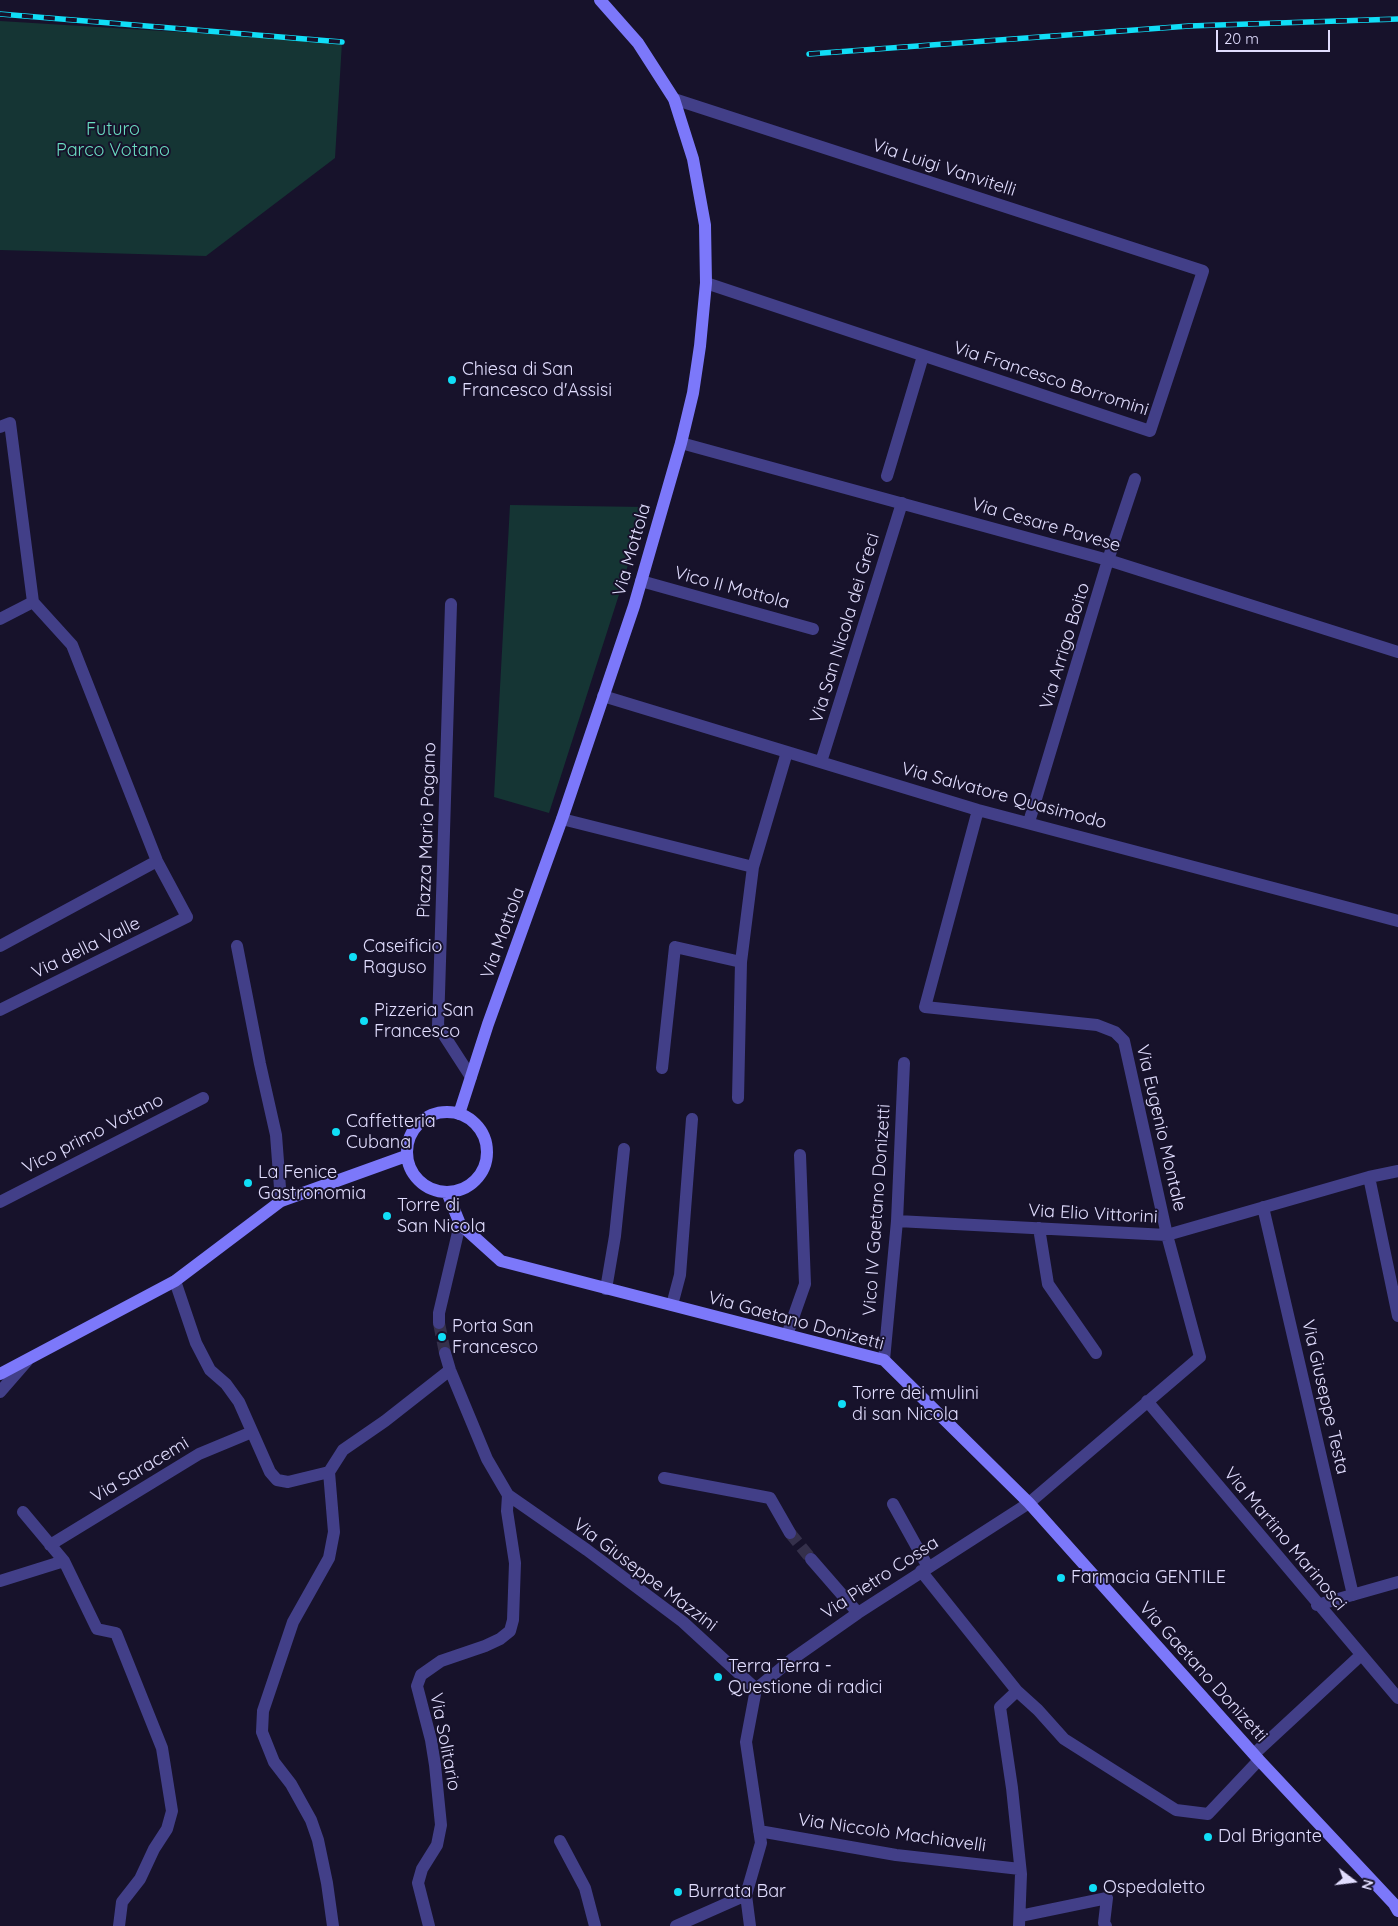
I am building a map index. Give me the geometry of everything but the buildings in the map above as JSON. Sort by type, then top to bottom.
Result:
[{"type":"street","name":"Via Mottola","points":[[459,1114],[488,1024],[562,819],[641,581],[681,443],[693,393],[706,283],[705,225],[693,159],[674,99],[638,43],[600,0]]},
{"type":"street","name":"Via Luigi Vanvitelli","points":[[674,99],[1203,271]]},
{"type":"street","name":"Via Francesco Borromini","points":[[706,283],[1150,431],[1203,271]]},
{"type":"street","points":[[887,476],[923,356]]},
{"type":"street","points":[[0,427],[10,423],[33,602],[72,645],[157,860],[0,946]]},
{"type":"street","name":"Via Cesare Pavese","points":[[681,443],[1108,560],[1398,652]]},
{"type":"street","name":"Via Arrigo Boito","points":[[1029,822],[1108,560],[1135,479]]},
{"type":"street","name":"Via San Nicola dei Greci","points":[[821,762],[902,503]]},
{"type":"street","name":"Vico II Mottola","points":[[641,581],[813,629]]},
{"type":"street","points":[[0,618],[33,602]]},
{"type":"street","name":"Piazza Mario Pagano","points":[[451,604],[438,1026],[471,1077]]},
{"type":"street","name":"Via Salvatore Quasimodo","points":[[603,696],[978,810],[1398,921]]},
{"type":"street","points":[[738,1098],[741,962],[753,867],[788,752]]},
{"type":"street","name":"Via Eugenio Montale","points":[[978,810],[925,1008],[1097,1025],[1115,1032],[1124,1041],[1167,1235],[1200,1357]]},
{"type":"street","points":[[562,819],[753,867]]},
{"type":"street","name":"Via della Valle","points":[[0,1010],[187,917],[157,860]]},
{"type":"street","points":[[237,946],[276,1135],[281,1201]]},
{"type":"street","points":[[662,1068],[675,947],[741,962]]},
{"type":"street","name":"Vico IV Gaetano Donizetti","points":[[884,1360],[898,1221],[904,1062]]},
{"type":"street","name":"Vico primo Votano","points":[[0,1202],[203,1098]]},
{"type":"street","points":[[448,1111],[459,1114],[465,1115],[476,1123],[484,1135],[487,1156],[480,1176],[470,1185],[458,1191],[447,1192],[430,1188],[416,1178],[409,1167],[406,1156],[410,1134],[424,1118],[437,1112],[448,1111]]},
{"type":"street","points":[[672,1305],[680,1275],[692,1119]]},
{"type":"street","points":[[606,1289],[615,1236],[624,1149]]},
{"type":"street","points":[[787,1335],[805,1284],[800,1155]]},
{"type":"street","points":[[0,1374],[175,1281],[281,1201],[406,1156]]},
{"type":"street","name":"Via Elio Vittorini","points":[[898,1221],[1167,1235],[1369,1177],[1398,1171]]},
{"type":"street","points":[[1369,1177],[1398,1316]]},
{"type":"street","name":"Via Gaetano Donizetti","points":[[447,1192],[460,1224],[501,1262],[884,1360],[1029,1503],[1256,1757],[1397,1906]]},
{"type":"street","name":"Via Giuseppe Testa","points":[[1263,1208],[1353,1595]]},
{"type":"street","points":[[439,1323],[439,1313],[460,1224]]},
{"type":"street","points":[[1039,1228],[1048,1284],[1096,1353]]},
{"type":"street","points":[[175,1281],[196,1343],[210,1370],[226,1384],[239,1402],[270,1472],[277,1480],[288,1482],[329,1472]]},
{"type":"street","points":[[444,1353],[487,1459],[508,1495]]},
{"type":"street","name":"Via Pietro Cossa","points":[[756,1689],[791,1660],[858,1613],[1029,1503],[1200,1357]]},
{"type":"street","points":[[0,1392],[27,1360]]},
{"type":"street","points":[[332,1926],[327,1883],[318,1840],[311,1820],[291,1784],[274,1762],[262,1732],[263,1711],[293,1622],[329,1558],[334,1532],[329,1472],[343,1450],[385,1421],[450,1370]]},
{"type":"street","name":"Via Martino Marinosci","points":[[1147,1401],[1317,1605],[1398,1698]]},
{"type":"street","name":"Via Saracemi","points":[[50,1545],[199,1454],[252,1432]]},
{"type":"street","points":[[664,1478],[770,1498],[790,1533]]},
{"type":"street","name":"Via Giuseppe Mazzini","points":[[508,1495],[587,1550],[683,1622],[756,1689]]},
{"type":"street","name":"Via Solitario","points":[[429,1926],[418,1883],[422,1869],[437,1845],[441,1825],[431,1740],[417,1686],[421,1674],[441,1661],[485,1646],[510,1631],[513,1620],[515,1563],[507,1511],[508,1495]]},
{"type":"street","points":[[893,1504],[925,1569],[1017,1691],[1064,1739],[1176,1810],[1208,1814],[1256,1757],[1361,1655]]},
{"type":"street","points":[[23,1512],[64,1561],[97,1629],[116,1633],[162,1748],[172,1811],[167,1829],[154,1849],[140,1879],[122,1902],[119,1926]]},
{"type":"street","points":[[811,1559],[858,1613]]},
{"type":"street","points":[[0,1581],[64,1561]]},
{"type":"street","points":[[1317,1605],[1398,1582]]},
{"type":"street","points":[[750,1926],[746,1895],[761,1843],[746,1742],[756,1689]]},
{"type":"street","points":[[1017,1691],[1000,1707],[1012,1788],[1020,1869],[1020,1921],[1108,1898],[1105,1924]]},
{"type":"street","name":"Via Niccolò Machiavelli","points":[[760,1831],[896,1855],[1020,1869]]},
{"type":"street","points":[[560,1841],[585,1888],[595,1926]]},
{"type":"street","points":[[676,1926],[746,1895]]},
{"type":"green space","name":"Futuro Parco Votano","points":[[0,21],[342,42],[335,158],[206,256],[0,250]]},
{"type":"green space","points":[[510,505],[644,507],[624,579],[549,813],[494,797]]},
{"type":"tunnel","points":[[439,1323],[445,1353]]},
{"type":"tunnel","points":[[790,1533],[811,1559]]},
{"type":"railway","points":[[0,14],[342,42]]},
{"type":"railway","points":[[809,54],[1189,26],[1398,19]]},
{"type":"place","name":"Chiesa di San Francesco d'Assisi","points":[[452,380]]},
{"type":"place","name":"Caseificio Raguso","points":[[353,957]]},
{"type":"place","name":"Pizzeria San Francesco","points":[[364,1021]]},
{"type":"place","name":"Caffetteria Cubana","points":[[336,1132]]},
{"type":"place","name":"La Fenice Gastronomia","points":[[248,1183]]},
{"type":"place","name":"Torre di San Nicola","points":[[387,1216]]},
{"type":"place","name":"Porta San Francesco","points":[[442,1337]]},
{"type":"place","name":"Torre dei mulini di san Nicola","points":[[842,1404]]},
{"type":"place","name":"Farmacia GENTILE","points":[[1061,1578]]},
{"type":"place","name":"Terra Terra - Questione di radici","points":[[718,1677]]},
{"type":"place","name":"Dal Brigante","points":[[1208,1837]]},
{"type":"place","name":"Ospedaletto","points":[[1093,1888]]},
{"type":"place","name":"Burrata Bar","points":[[678,1892]]}]
